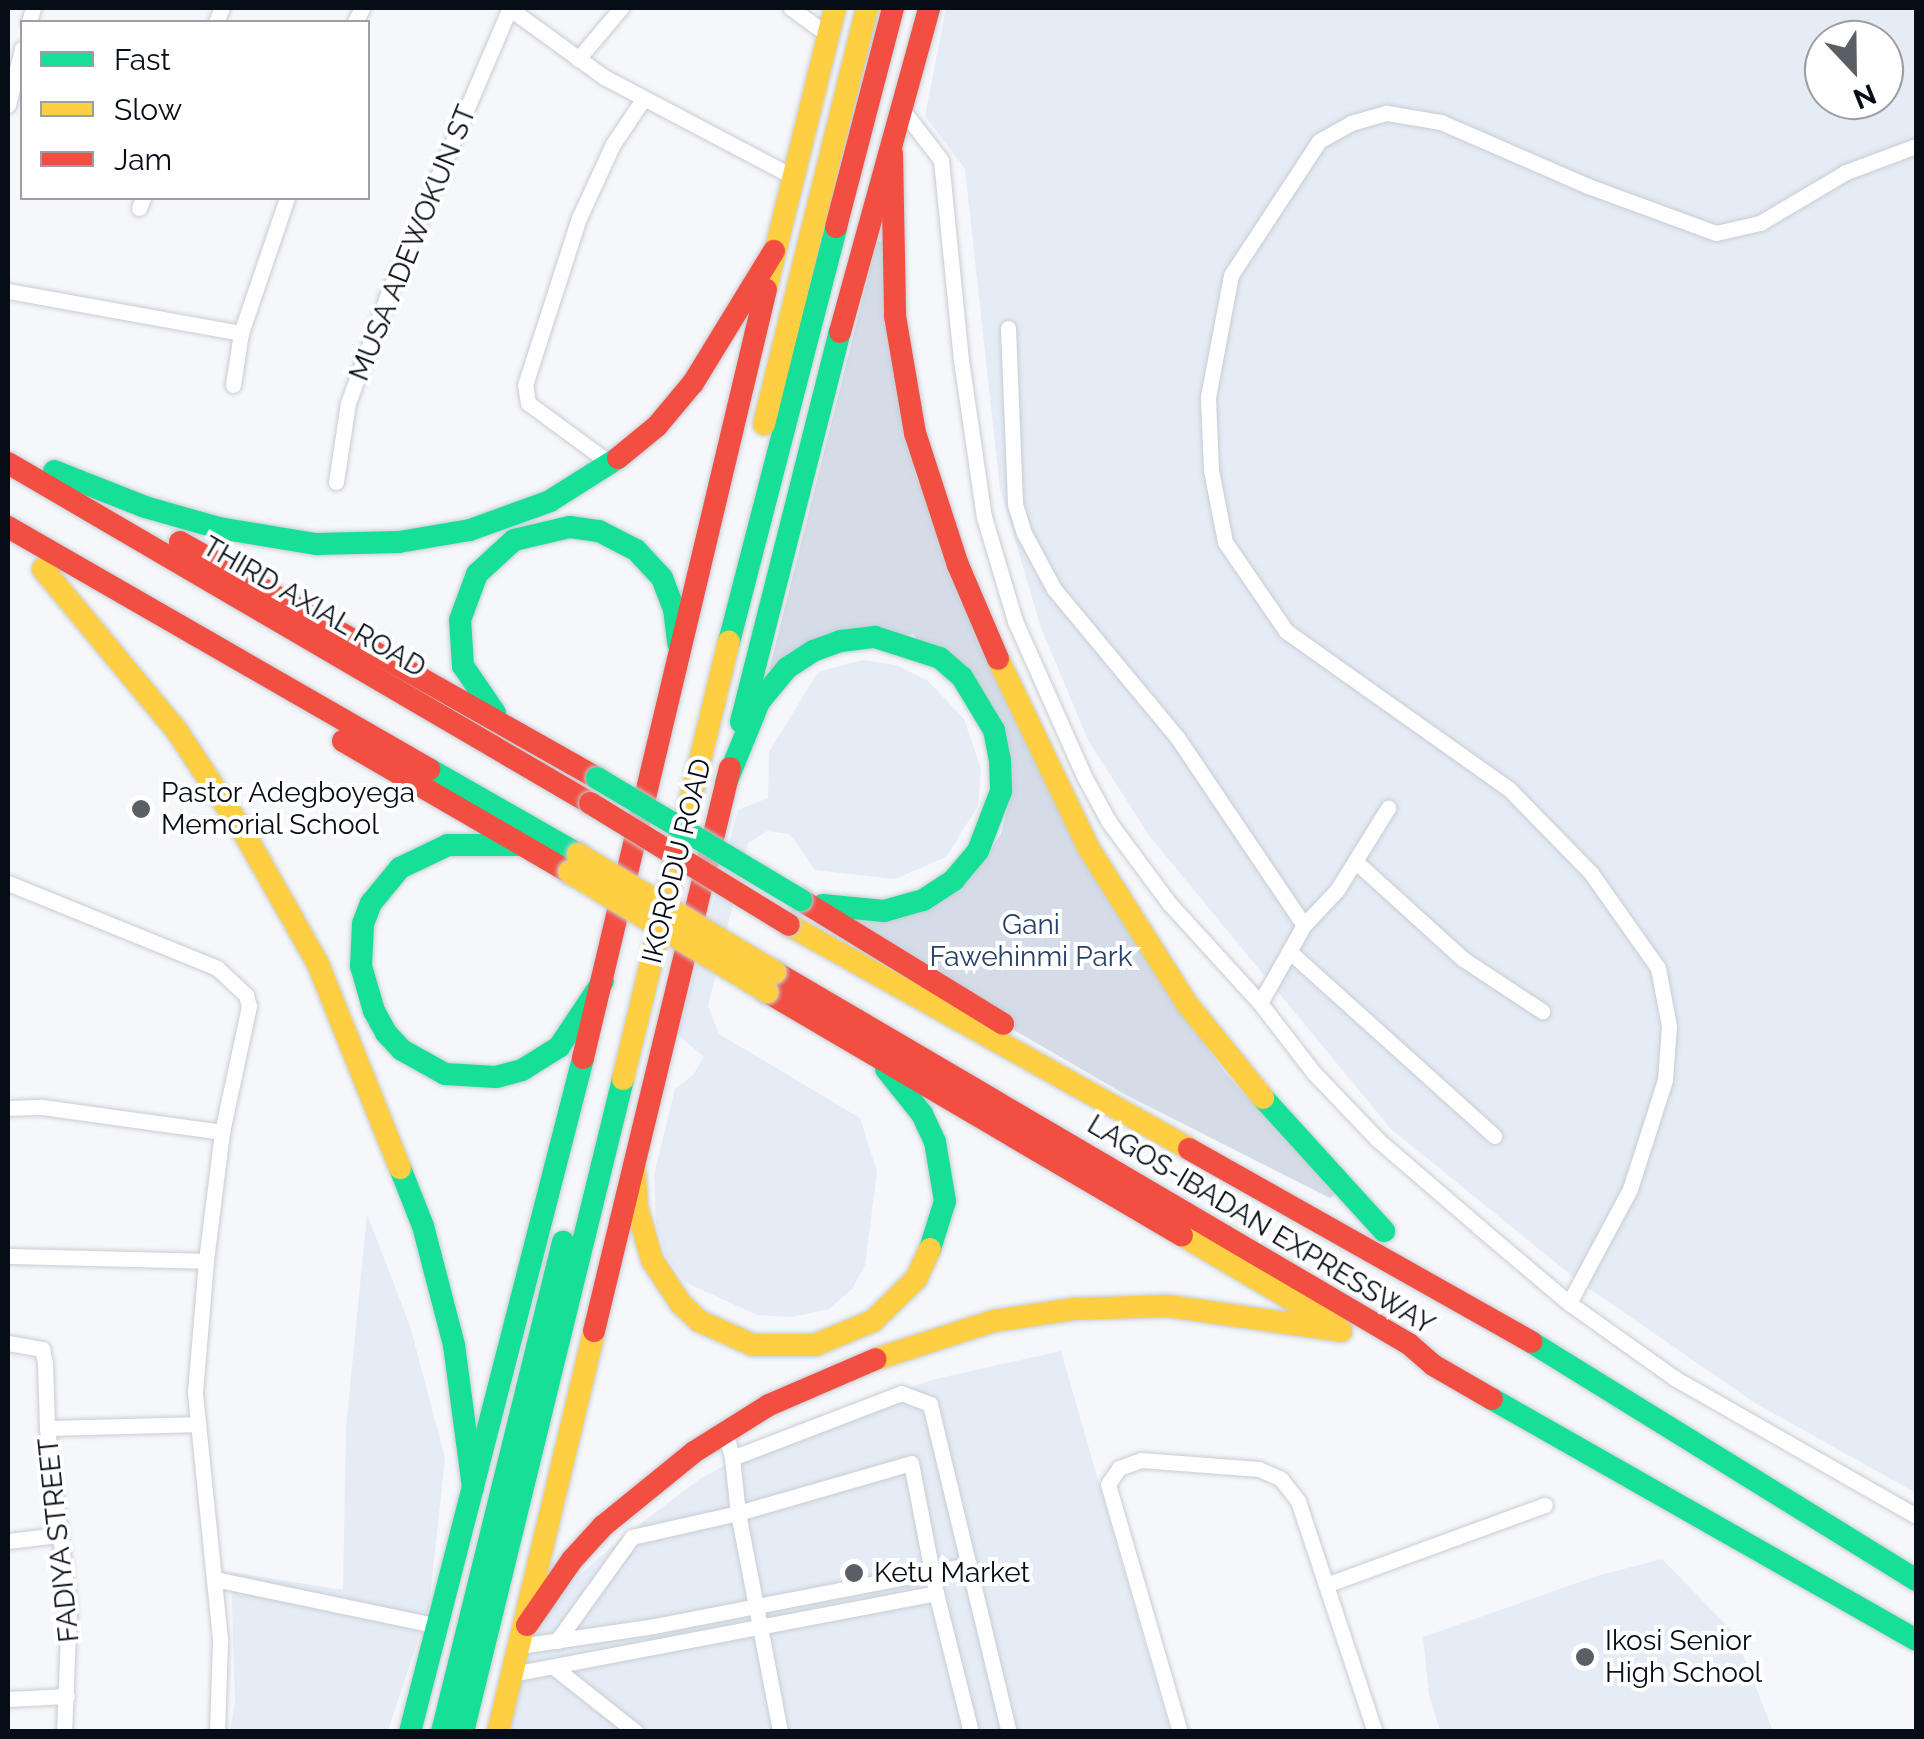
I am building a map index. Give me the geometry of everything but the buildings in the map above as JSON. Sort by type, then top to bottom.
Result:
[{"type":"main road","name":"IKORODU ROAD","points":[[410,1732],[603,981],[678,644],[835,8]]},
{"type":"main road","name":"IKORODU ROAD","points":[[442,1732],[867,8]]},
{"type":"main road","name":"IKORODU ROAD","points":[[463,1732],[766,492],[893,8]]},
{"type":"main road","name":"IKORODU ROAD","points":[[498,1732],[524,1636],[561,1456],[635,1174],[726,784],[871,212],[904,112],[928,8]]},
{"type":"main road","points":[[892,154],[895,316],[915,433],[958,565],[1018,704],[1090,848],[1187,1004],[1294,1137],[1384,1231],[1487,1315]]},
{"type":"main road","points":[[8,451],[145,507],[219,528],[316,544],[399,542],[470,530],[550,501],[611,464],[656,426],[693,384],[774,251]]},
{"type":"main road","name":"THIRD AXIAL ROAD","points":[[8,463],[590,803]]},
{"type":"main road","points":[[54,471],[597,778],[981,1011],[1295,1192],[1384,1231]]},
{"type":"main road","points":[[523,736],[481,699],[463,666],[460,644],[460,620],[477,574],[514,540],[570,527],[599,531],[636,550],[662,578],[674,609],[678,644]]},
{"type":"main road","points":[[8,528],[574,863]]},
{"type":"main road","points":[[8,540],[43,568],[525,846],[574,863]]},
{"type":"main road","points":[[43,568],[177,731],[244,833],[318,964],[424,1226],[454,1345],[474,1488]]},
{"type":"main road","points":[[726,784],[771,684],[813,650],[841,641],[875,637],[908,644],[940,658],[982,702],[994,730],[1001,791],[978,851],[954,880],[923,900],[884,910],[852,912],[802,900]]},
{"type":"main road","name":"LAGOS-IBADAN EXPRESSWAY","points":[[590,803],[788,925],[1487,1315],[1916,1580]]},
{"type":"main road","points":[[525,846],[448,845],[400,868],[384,885],[371,903],[360,946],[365,989],[386,1033],[402,1050],[446,1074],[496,1077],[522,1070],[559,1046],[603,981]]},
{"type":"main road","name":"LAGOS-IBADAN EXPRESSWAY","points":[[574,863],[771,982],[1409,1344],[1433,1365],[1916,1640]]},
{"type":"main road","points":[[771,982],[872,1053],[1341,1331],[1433,1365]]},
{"type":"main road","points":[[635,1174],[637,1208],[652,1260],[681,1304],[699,1321],[752,1345],[783,1348],[815,1345],[858,1329],[896,1301],[916,1279],[940,1228],[945,1201],[942,1168],[922,1114],[872,1053]]},
{"type":"main road","points":[[524,1636],[572,1560],[636,1495],[769,1404],[912,1344],[994,1321],[1073,1309],[1168,1306],[1341,1331]]},
{"type":"street","points":[[509,8],[578,60],[792,176]]},
{"type":"street","name":"MUSA ADEWOKUN ST","points":[[336,482],[348,403],[389,291],[509,8]]},
{"type":"street","points":[[578,60],[622,8]]},
{"type":"street","points":[[791,8],[828,35]]},
{"type":"street","points":[[8,105],[20,57]]},
{"type":"street","points":[[611,464],[528,402],[525,385],[579,218],[613,144],[644,98]]},
{"type":"street","points":[[904,112],[941,160],[961,360],[984,518],[1016,622],[1085,778],[1109,822],[1169,902],[1260,1003],[1314,1073],[1378,1140],[1569,1303],[1676,1379],[1916,1516]]},
{"type":"street","points":[[1569,1303],[1630,1190],[1665,1080],[1669,1026],[1658,968],[1592,874],[1509,789],[1286,631],[1225,542],[1211,470],[1208,396],[1231,275],[1319,141],[1351,123],[1387,113],[1441,122],[1588,186],[1716,233],[1760,223],[1846,172],[1916,146]]},
{"type":"street","points":[[233,385],[241,334],[286,200]]},
{"type":"street","points":[[8,291],[241,334]]},
{"type":"street","points":[[1008,328],[1015,504],[1024,533],[1054,589],[1177,737],[1304,925]]},
{"type":"street","points":[[1260,1003],[1304,925],[1337,890],[1388,808]]},
{"type":"street","points":[[1355,862],[1464,959],[1542,1011]]},
{"type":"street","points":[[8,883],[217,968],[241,985],[249,1006],[222,1132],[206,1262],[196,1424],[220,1641],[217,1732]]},
{"type":"street","points":[[1290,952],[1494,1136]]},
{"type":"street","points":[[8,1108],[42,1107],[222,1132]]},
{"type":"street","points":[[8,1256],[206,1262]]},
{"type":"street","name":"FADIYA STREET","points":[[8,1343],[42,1350],[47,1428],[69,1609],[64,1732]]},
{"type":"street","points":[[732,1458],[901,1393],[930,1404],[1009,1732]]},
{"type":"street","points":[[47,1428],[196,1424]]},
{"type":"street","points":[[726,1431],[780,1732]]},
{"type":"street","points":[[1180,1732],[1108,1484],[1119,1468],[1141,1460],[1258,1468],[1282,1479],[1298,1501],[1374,1732]]},
{"type":"street","points":[[557,1641],[632,1538],[911,1462],[936,1593],[971,1732]]},
{"type":"street","points":[[1326,1585],[1546,1506]]},
{"type":"street","points":[[8,1541],[59,1535]]},
{"type":"street","points":[[524,1636],[557,1641],[970,1565]]},
{"type":"street","points":[[214,1579],[440,1626]]},
{"type":"street","points":[[512,1674],[936,1593]]},
{"type":"street","points":[[555,1668],[636,1732]]},
{"type":"street","points":[[8,1700],[67,1696]]},
{"type":"shaded area","points":[[946,8],[1916,8],[1916,1493],[1755,1403],[1577,1280],[1391,1129],[1151,838],[1089,742],[1041,628],[1000,489],[965,169],[925,116]]},
{"type":"shaded area","points":[[862,660],[896,665],[928,681],[964,719],[981,769],[978,806],[946,857],[895,879],[815,870],[790,834],[767,831],[748,843],[708,1006],[719,1034],[860,1118],[877,1172],[865,1265],[852,1289],[829,1309],[792,1317],[757,1315],[685,1282],[666,1256],[656,1223],[654,1175],[675,1089],[693,1075],[704,1057],[678,1035],[738,810],[768,798],[769,752],[818,672]]},
{"type":"shaded area","points":[[367,1214],[410,1326],[445,1458],[429,1607],[388,1731],[230,1732],[235,1702],[231,1572],[343,1590],[346,1428]]},
{"type":"shaded area","name":"Ketu Market","points":[[1061,1351],[1170,1731],[504,1732],[545,1607],[620,1539],[701,1478],[786,1434],[931,1380]]},
{"type":"shaded area","name":"Ikosi Senior High School","points":[[1662,1559],[1735,1634],[1773,1731],[1440,1731],[1429,1695],[1423,1637],[1597,1576]]},
{"type":"green space","name":"Gani Fawehinmi Park","points":[[877,241],[883,241],[915,475],[1187,1020],[1226,1074],[1336,1194],[1330,1198],[1128,1096],[981,1011],[854,924],[978,868],[1001,834],[1011,793],[1010,756],[913,634],[769,670]]},
{"type":"traffic: fast","points":[[729,642],[836,227]]},
{"type":"traffic: fast","points":[[741,722],[840,332]]},
{"type":"traffic: fast","points":[[54,471],[145,507],[219,528],[316,544],[399,542],[470,530],[550,501],[618,458]]},
{"type":"traffic: fast","points":[[495,713],[463,666],[460,620],[477,574],[514,540],[570,527],[599,531],[636,550],[662,578],[674,609],[678,644]]},
{"type":"traffic: fast","points":[[726,783],[759,702],[787,668],[813,651],[841,641],[875,637],[940,658],[962,677],[994,730],[1000,760],[1001,791],[978,851],[954,880],[923,900],[884,911],[822,905]]},
{"type":"traffic: fast","points":[[429,769],[578,854]]},
{"type":"traffic: fast","points":[[597,778],[801,900]]},
{"type":"traffic: fast","points":[[516,845],[448,845],[400,868],[371,903],[363,924],[361,966],[374,1011],[386,1033],[402,1050],[445,1074],[496,1077],[522,1070],[559,1047],[603,981]]},
{"type":"traffic: fast","points":[[410,1732],[583,1058]]},
{"type":"traffic: fast","points":[[886,1069],[922,1114],[935,1142],[945,1201],[930,1249]]},
{"type":"traffic: fast","points":[[463,1732],[623,1079]]},
{"type":"traffic: fast","points":[[1263,1098],[1384,1231]]},
{"type":"traffic: fast","points":[[400,1168],[423,1226],[454,1345],[473,1488]]},
{"type":"traffic: fast","points":[[442,1732],[563,1242]]},
{"type":"traffic: fast","points":[[1531,1342],[1916,1580]]},
{"type":"traffic: fast","points":[[1492,1399],[1916,1640]]},
{"type":"traffic: slow","points":[[766,289],[835,8]]},
{"type":"traffic: slow","points":[[764,424],[867,8]]},
{"type":"traffic: slow","points":[[43,569],[177,731],[244,833],[318,964],[400,1168]]},
{"type":"traffic: slow","points":[[623,1079],[729,642]]},
{"type":"traffic: slow","points":[[998,659],[1089,849],[1187,1004],[1263,1098]]},
{"type":"traffic: slow","points":[[578,854],[775,972]]},
{"type":"traffic: slow","points":[[569,872],[767,992]]},
{"type":"traffic: slow","points":[[789,925],[1189,1149]]},
{"type":"traffic: slow","points":[[635,1174],[637,1208],[652,1260],[681,1304],[699,1321],[753,1345],[815,1345],[873,1321],[916,1279],[930,1249]]},
{"type":"traffic: slow","points":[[1182,1235],[1335,1325]]},
{"type":"traffic: slow","points":[[876,1359],[994,1321],[1073,1309],[1168,1306],[1341,1331]]},
{"type":"traffic: slow","points":[[498,1732],[594,1331]]},
{"type":"traffic: jam","points":[[836,227],[893,8]]},
{"type":"traffic: jam","points":[[840,332],[929,8]]},
{"type":"traffic: jam","points":[[892,154],[895,316],[915,433],[958,565],[998,659]]},
{"type":"traffic: jam","points":[[618,458],[657,426],[693,383],[774,251]]},
{"type":"traffic: jam","points":[[583,1058],[766,289]]},
{"type":"traffic: jam","points":[[8,463],[590,803]]},
{"type":"traffic: jam","points":[[8,527],[429,769]]},
{"type":"traffic: jam","points":[[180,542],[597,778]]},
{"type":"traffic: jam","points":[[343,741],[569,872]]},
{"type":"traffic: jam","points":[[594,1331],[730,768]]},
{"type":"traffic: jam","points":[[590,803],[789,925]]},
{"type":"traffic: jam","points":[[801,900],[1003,1024]]},
{"type":"traffic: jam","points":[[775,972],[1409,1344],[1433,1365],[1492,1399]]},
{"type":"traffic: jam","points":[[767,992],[1182,1235]]},
{"type":"traffic: jam","points":[[1189,1149],[1531,1342]]},
{"type":"traffic: jam","points":[[527,1625],[572,1560],[603,1526],[694,1452],[769,1405],[876,1359]]},
{"type":"place","name":"Pastor Adegboyega Memorial School","points":[[141,809]]},
{"type":"place","name":"Ketu Market","points":[[854,1573]]},
{"type":"place","name":"Ikosi Senior High School","points":[[1585,1657]]}]
